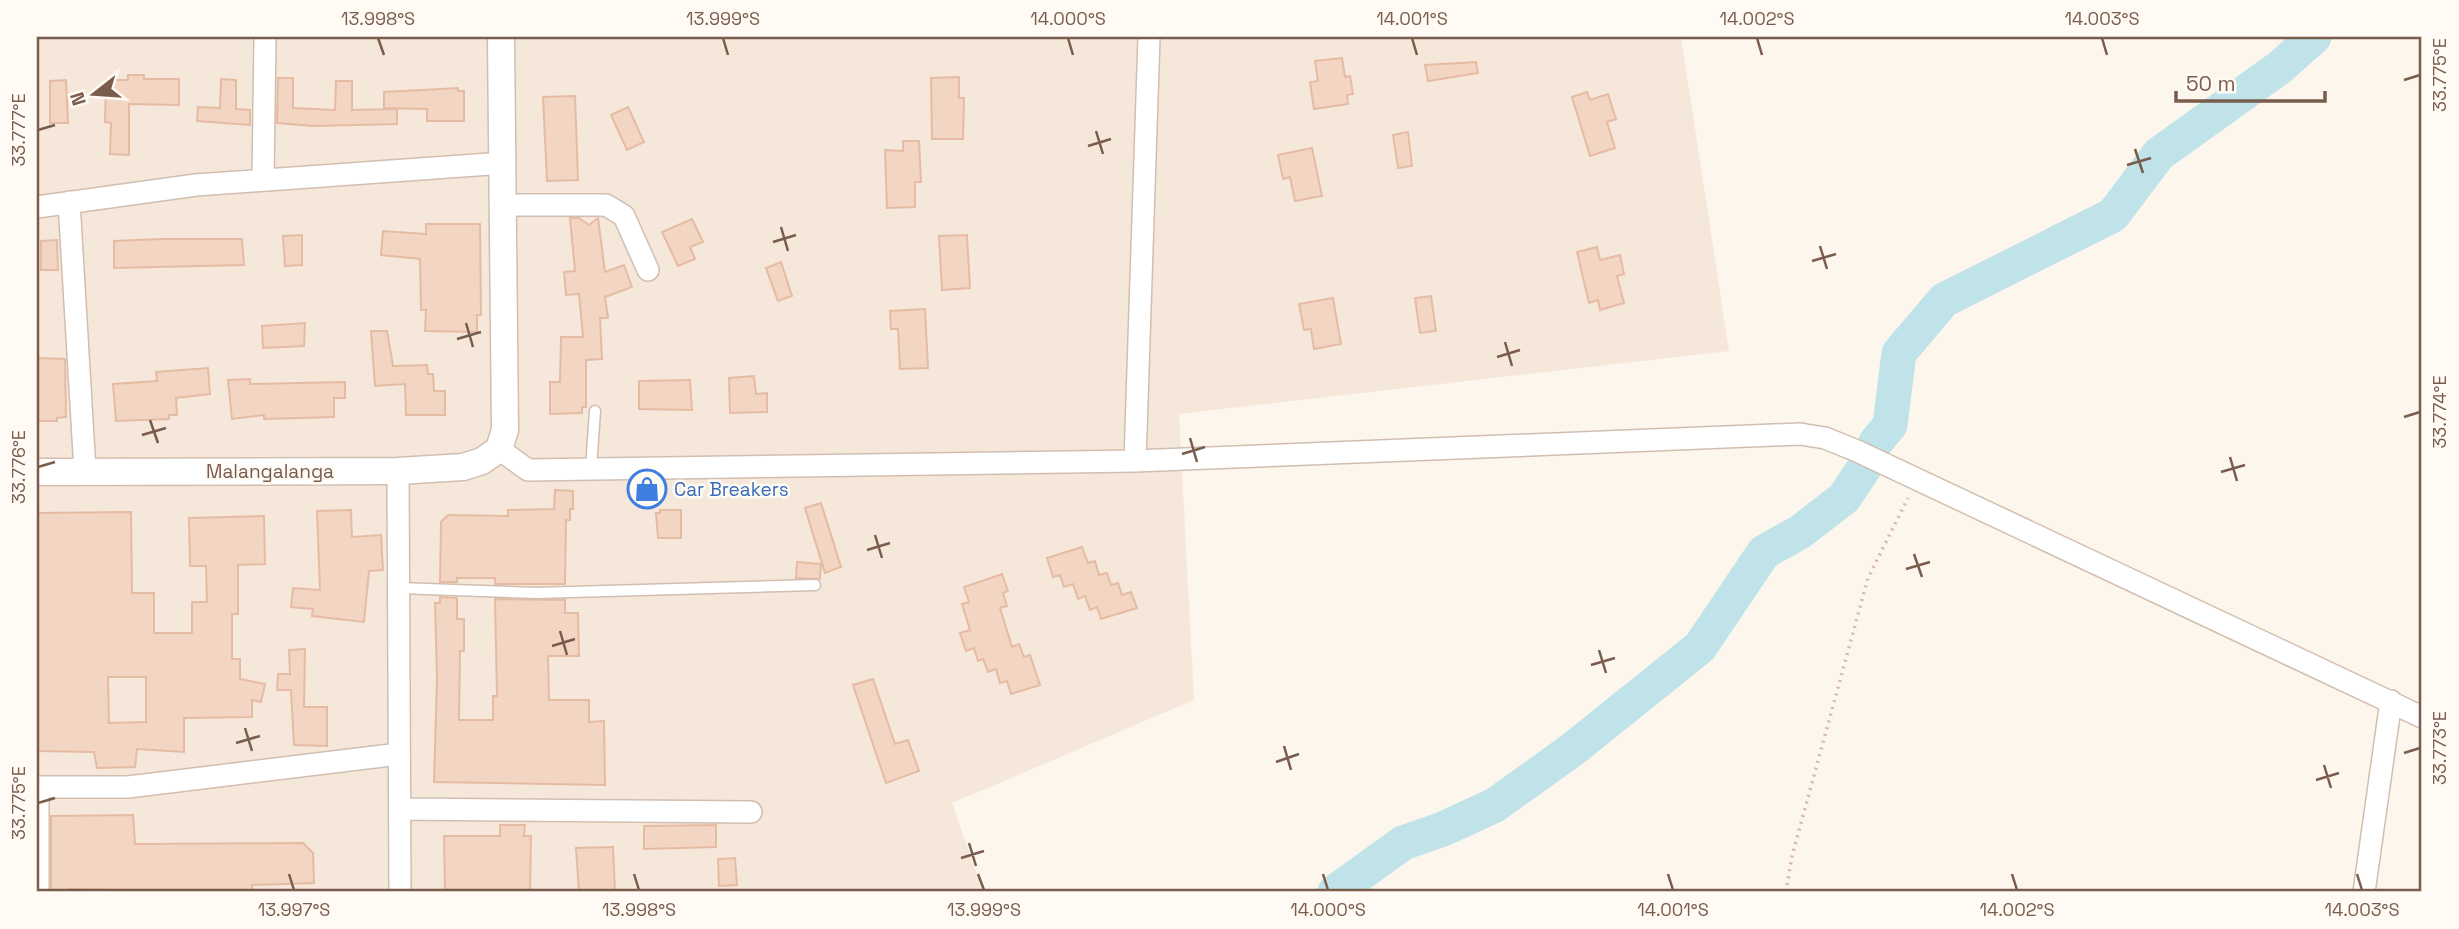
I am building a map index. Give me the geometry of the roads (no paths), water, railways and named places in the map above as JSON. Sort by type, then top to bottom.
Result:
[{"type":"street","points":[[263,180],[265,37]]},
{"type":"street","points":[[501,37],[505,430],[499,449],[528,470],[1135,461],[1800,434],[1847,446],[2422,717]]},
{"type":"street","points":[[1135,461],[1149,37]]},
{"type":"street","points":[[37,207],[196,185],[503,163]]},
{"type":"street","points":[[69,202],[85,471]]},
{"type":"street","points":[[504,205],[606,205],[617,209],[624,216],[648,270]]},
{"type":"street","name":"Malangalanga","points":[[37,471],[398,471],[463,467],[482,461],[499,449]]},
{"type":"street","points":[[398,471],[401,892]]},
{"type":"street","points":[[2364,892],[2391,701]]},
{"type":"street","points":[[38,892],[37,787],[128,788],[399,754]]},
{"type":"street","points":[[400,809],[751,812]]},
{"type":"lane","points":[[591,468],[595,411]]},
{"type":"lane","points":[[399,588],[536,593],[815,585]]},
{"type":"waterway","points":[[1876,442],[1890,425],[1899,353],[1944,300],[2113,215],[2159,154],[2279,68],[2314,37]]},
{"type":"waterway","points":[[1335,892],[1403,843],[1443,829],[1495,805],[1573,749],[1700,647],[1764,552],[1800,532],[1844,498],[1864,468]]},
{"type":"place","name":"Car Breakers","points":[[647,489]]}]
